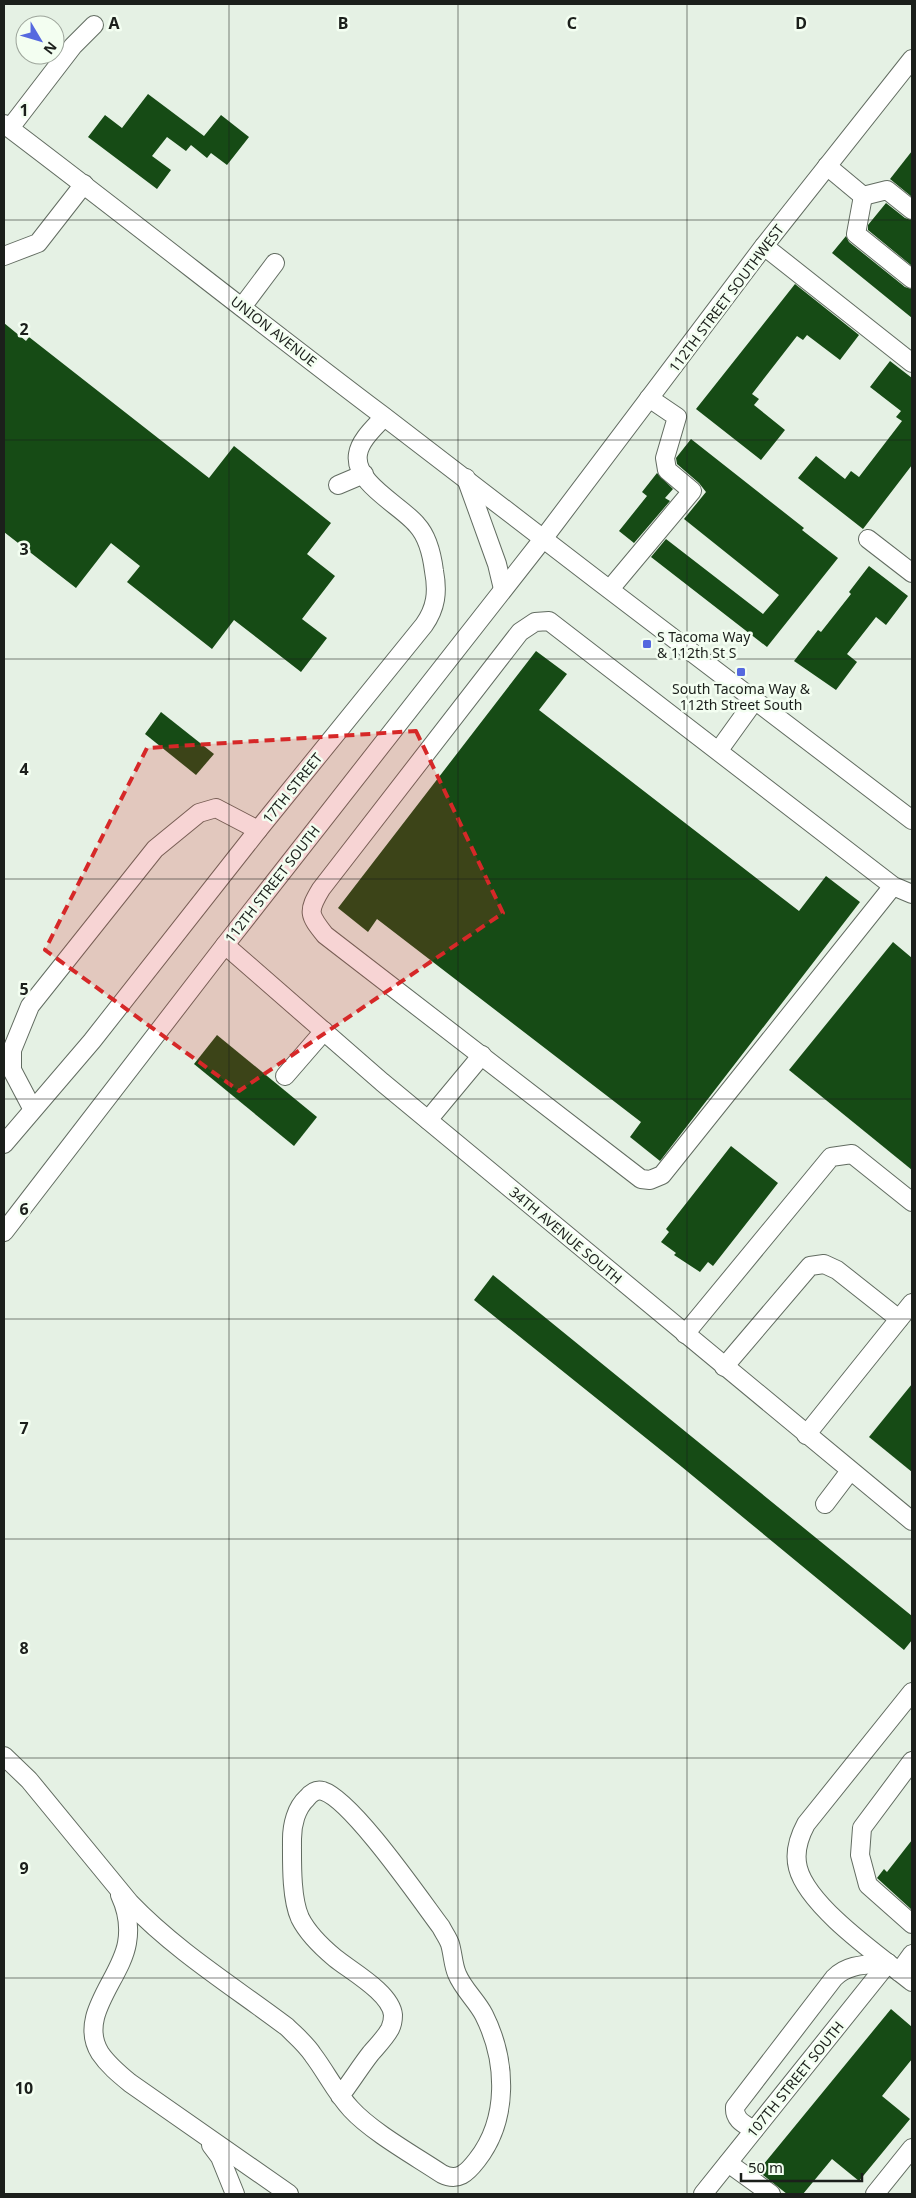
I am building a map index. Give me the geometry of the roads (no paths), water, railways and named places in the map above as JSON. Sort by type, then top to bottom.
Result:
[{"type":"street","points":[[7,126],[73,46],[94,25]]},
{"type":"street","name":"112TH STREET SOUTHWEST","points":[[543,539],[764,246],[911,61]]},
{"type":"street","name":"UNION AVENUE","points":[[7,126],[543,539],[912,820]]},
{"type":"street","points":[[827,166],[864,196]]},
{"type":"street","points":[[4,256],[38,243],[84,184]]},
{"type":"street","points":[[864,196],[887,190],[912,210]]},
{"type":"street","points":[[864,196],[856,234],[912,279]]},
{"type":"street","points":[[764,246],[912,363]]},
{"type":"street","points":[[242,307],[275,263]]},
{"type":"street","points":[[610,590],[692,491],[667,470],[664,458],[676,417],[649,398]]},
{"type":"street","name":"17TH STREET","points":[[4,1144],[32,1108],[92,1042],[258,830],[424,625],[432,612],[436,594],[432,560],[424,534],[413,520],[378,492],[358,463],[358,452],[366,438],[384,417]]},
{"type":"street","points":[[338,485],[364,474]]},
{"type":"street","points":[[465,478],[497,564],[503,590]]},
{"type":"street","name":"112TH STREET SOUTH","points":[[4,1232],[224,944],[543,539]]},
{"type":"street","points":[[868,539],[912,573]]},
{"type":"street","points":[[893,886],[662,1175],[650,1180],[640,1179],[325,935],[313,919],[311,905],[321,889],[520,632],[535,622],[549,621],[719,750],[893,886],[912,894]]},
{"type":"street","points":[[719,750],[755,700]]},
{"type":"street","points":[[32,1108],[12,1070],[12,1050],[30,1006],[155,849],[199,813],[216,808],[258,830]]},
{"type":"street","name":"34TH AVENUE SOUTH","points":[[224,944],[428,1120],[912,1521]]},
{"type":"street","points":[[285,1076],[324,1031]]},
{"type":"street","points":[[428,1120],[482,1055]]},
{"type":"street","points":[[685,1334],[831,1157],[852,1154],[912,1202]]},
{"type":"street","points":[[724,1366],[810,1266],[824,1264],[837,1270],[899,1319]]},
{"type":"street","points":[[806,1435],[912,1303]]},
{"type":"street","points":[[825,1504],[850,1471]]},
{"type":"street","points":[[900,1972],[825,1909],[804,1883],[798,1868],[797,1850],[800,1836],[806,1824],[912,1692]]},
{"type":"street","points":[[4,1756],[29,1780],[130,1903],[168,1939],[287,2027],[313,2054],[340,2096],[352,2110],[369,2124],[442,2174],[450,2178],[457,2178],[466,2172],[491,2138],[501,2105],[502,2076],[495,2046],[485,2017],[457,1974],[450,1943],[441,1927],[370,1835],[345,1807],[321,1790],[312,1792],[304,1800],[293,1824],[295,1902],[301,1919],[313,1936],[333,1956],[380,1992],[389,2002],[393,2014],[391,2027],[385,2038],[340,2096]]},
{"type":"street","points":[[912,1761],[862,1828],[860,1855],[868,1885],[912,1924]]},
{"type":"street","points":[[101,1867],[119,1893],[126,1908],[128,1924],[127,1944],[120,1964],[94,2021],[94,2037],[100,2052],[111,2067],[130,2083],[289,2194]]},
{"type":"street","name":"107TH STREET SOUTH","points":[[703,2194],[754,2130],[900,1972],[912,1954]]},
{"type":"street","points":[[754,2130],[740,2122],[734,2114],[734,2107],[834,1978],[840,1972],[850,1967],[900,1972]]},
{"type":"street","points":[[203,2134],[220,2157],[235,2194]]},
{"type":"street","points":[[875,2194],[912,2148]]},
{"type":"street","points":[[728,2163],[771,2194]]},
{"type":"place","name":"S Tacoma Way & 112th St S","points":[[647,644]]},
{"type":"place","name":"South Tacoma Way & 112th Street South","points":[[741,672]]}]
